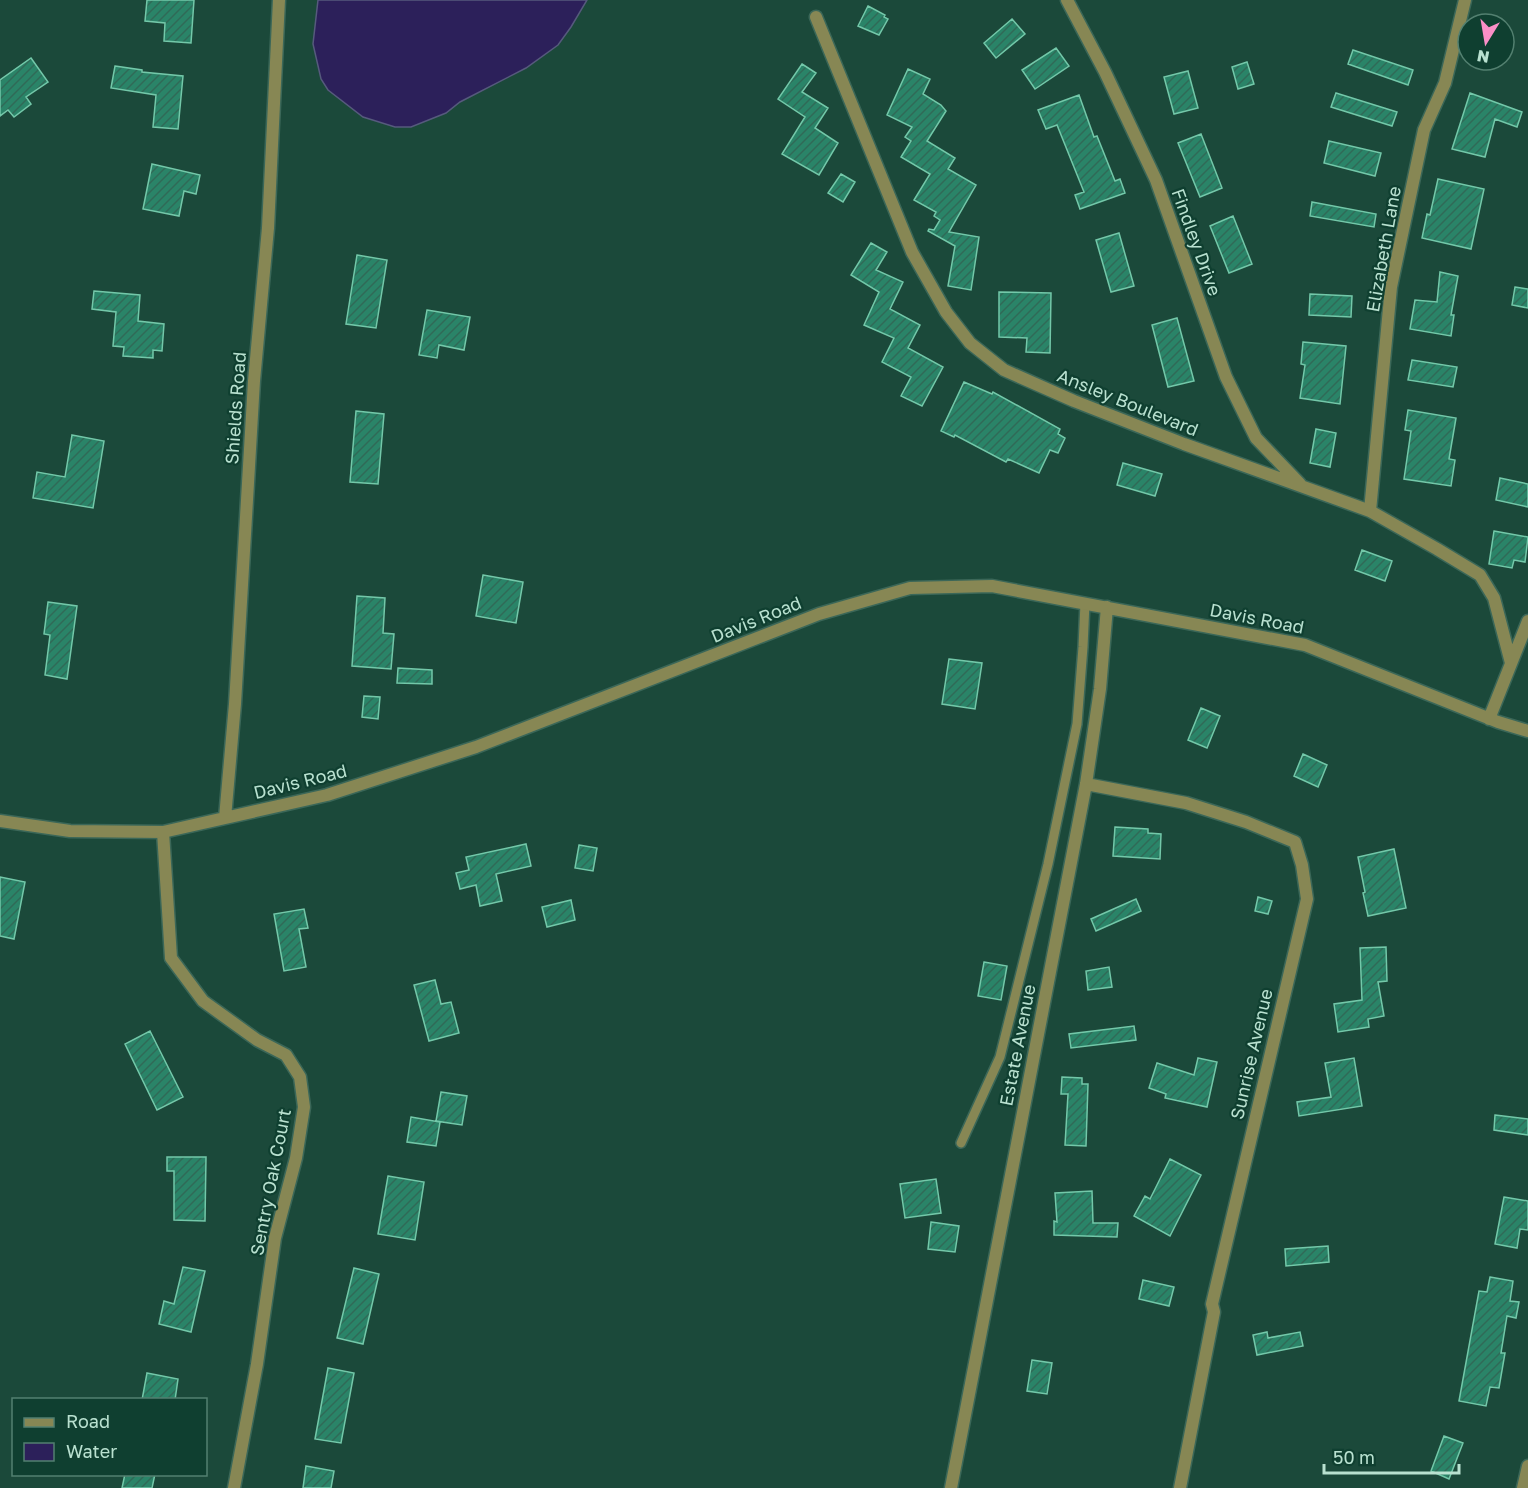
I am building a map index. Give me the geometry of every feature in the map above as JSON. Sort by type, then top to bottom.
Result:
[{"type":"street","name":"Shields Road","points":[[225,818],[235,704],[254,381],[268,228],[279,0]]},
{"type":"street","name":"Findley Drive","points":[[1067,0],[1105,72],[1155,180],[1226,377],[1256,438],[1302,487]]},
{"type":"street","name":"Elizabeth Lane","points":[[1370,511],[1391,287],[1424,130],[1444,83],[1464,0]]},
{"type":"street","name":"Ansley Boulevard","points":[[816,17],[912,252],[946,312],[970,343],[1004,370],[1074,401],[1370,511],[1480,575],[1494,598],[1511,663]]},
{"type":"street","name":"Davis Road","points":[[0,821],[70,831],[163,832],[327,795],[476,747],[819,614],[910,588],[992,586],[1305,645],[1489,719],[1528,731]]},
{"type":"street","name":"Estate Avenue","points":[[951,1488],[1086,784],[1100,689],[1107,607]]},
{"type":"street","points":[[1489,719],[1528,621]]},
{"type":"street","name":"Sunrise Avenue","points":[[1086,784],[1186,803],[1246,822],[1295,842],[1302,865],[1307,899],[1212,1304],[1214,1312],[1180,1488]]},
{"type":"street","name":"Sentry Oak Court","points":[[163,832],[171,958],[203,1000],[258,1040],[286,1055],[300,1077],[304,1107],[296,1158],[275,1238],[257,1364],[234,1488]]},
{"type":"street","points":[[1523,1488],[1528,1466]]},
{"type":"lane","points":[[961,1143],[1000,1058],[1048,864],[1077,724],[1084,603]]},
{"type":"water","points":[[318,0],[587,0],[558,45],[526,68],[460,102],[446,113],[411,127],[395,127],[363,117],[328,90],[321,79],[313,44]]},
{"type":"building","points":[[147,0],[194,0],[191,43],[164,41],[165,23],[145,21]]},
{"type":"building","points":[[868,6],[888,19],[879,35],[858,26]]},
{"type":"building","points":[[1012,19],[1025,34],[996,58],[984,43]]},
{"type":"building","points":[[1056,48],[1069,66],[1035,89],[1022,70]]},
{"type":"building","points":[[1353,50],[1413,70],[1408,85],[1348,64]]},
{"type":"building","points":[[31,58],[48,82],[26,97],[31,104],[14,117],[8,110],[0,116],[0,80]]},
{"type":"building","points":[[1247,62],[1254,84],[1238,89],[1232,67]]},
{"type":"building","points":[[802,64],[816,73],[802,92],[828,108],[815,128],[838,143],[819,175],[782,154],[805,117],[778,99]]},
{"type":"building","points":[[115,66],[142,70],[142,72],[183,76],[178,129],[153,127],[156,95],[111,88]]},
{"type":"building","points":[[908,69],[930,79],[923,94],[941,105],[946,111],[927,141],[955,158],[948,169],[976,185],[949,232],[979,237],[971,290],[948,286],[955,246],[928,231],[929,229],[934,230],[940,220],[934,216],[936,212],[914,200],[930,174],[901,157],[911,141],[905,137],[912,127],[887,115]]},
{"type":"building","points":[[1188,71],[1198,108],[1174,114],[1164,77]]},
{"type":"building","points":[[1336,93],[1397,112],[1392,126],[1331,107]]},
{"type":"building","points":[[1470,93],[1522,112],[1517,127],[1495,119],[1485,157],[1452,149]]},
{"type":"building","points":[[1079,95],[1094,137],[1097,136],[1115,181],[1120,179],[1125,193],[1080,209],[1075,195],[1084,192],[1057,125],[1046,129],[1038,110]]},
{"type":"building","points":[[1201,134],[1222,188],[1200,197],[1178,143]]},
{"type":"building","points":[[1329,141],[1381,153],[1375,176],[1324,163]]},
{"type":"building","points":[[152,164],[200,175],[196,194],[184,191],[179,216],[143,209]]},
{"type":"building","points":[[841,174],[855,182],[843,202],[828,193]]},
{"type":"building","points":[[1438,179],[1484,189],[1471,249],[1422,238]]},
{"type":"building","points":[[1312,202],[1376,214],[1374,227],[1310,216]]},
{"type":"building","points":[[1233,216],[1252,264],[1229,273],[1210,226]]},
{"type":"building","points":[[1119,233],[1134,286],[1111,292],[1096,240]]},
{"type":"building","points":[[871,243],[887,252],[876,270],[903,282],[890,309],[920,325],[908,348],[943,367],[922,406],[901,396],[911,377],[882,362],[894,338],[864,325],[879,292],[851,275]]},
{"type":"building","points":[[357,255],[387,260],[376,328],[346,324]]},
{"type":"building","points":[[1440,272],[1458,276],[1451,315],[1454,315],[1451,336],[1410,329],[1415,300],[1437,302]]},
{"type":"building","points":[[1515,287],[1528,289],[1528,308],[1512,305]]},
{"type":"building","points":[[94,291],[140,295],[138,321],[164,324],[162,351],[153,350],[153,358],[123,356],[124,347],[113,346],[116,312],[92,309]]},
{"type":"building","points":[[999,292],[1051,293],[1050,353],[1026,352],[1027,338],[999,337]]},
{"type":"building","points":[[1310,294],[1352,296],[1351,317],[1309,315]]},
{"type":"building","points":[[427,310],[470,317],[464,350],[439,345],[437,358],[419,355]]},
{"type":"building","points":[[1177,318],[1194,381],[1168,387],[1152,325]]},
{"type":"building","points":[[1303,342],[1346,346],[1340,404],[1300,398],[1305,365],[1301,364]]},
{"type":"building","points":[[1412,360],[1457,367],[1453,387],[1408,380]]},
{"type":"building","points":[[964,382],[992,394],[993,392],[1060,429],[1058,434],[1065,438],[1058,453],[1050,450],[1039,473],[1008,459],[1006,462],[955,435],[954,437],[941,431]]},
{"type":"building","points":[[1408,410],[1456,418],[1449,459],[1455,460],[1451,486],[1404,479],[1411,431],[1405,430]]},
{"type":"building","points":[[356,411],[384,414],[378,484],[350,482]]},
{"type":"building","points":[[1316,429],[1336,433],[1330,467],[1310,463]]},
{"type":"building","points":[[72,435],[104,441],[93,508],[33,498],[37,472],[65,477]]},
{"type":"building","points":[[1123,463],[1162,474],[1155,496],[1117,485]]},
{"type":"building","points":[[1500,478],[1528,484],[1528,507],[1496,500]]},
{"type":"building","points":[[1494,531],[1528,537],[1525,562],[1514,560],[1512,568],[1489,564]]},
{"type":"building","points":[[1362,550],[1392,561],[1385,581],[1355,570]]},
{"type":"building","points":[[483,575],[523,582],[516,623],[476,616]]},
{"type":"building","points":[[357,596],[385,598],[383,633],[394,634],[391,669],[352,666]]},
{"type":"building","points":[[48,602],[77,606],[67,679],[45,675],[50,635],[44,634]]},
{"type":"building","points":[[949,659],[982,663],[975,709],[942,704]]},
{"type":"building","points":[[398,668],[432,670],[432,684],[397,683]]},
{"type":"building","points":[[364,696],[380,697],[378,719],[362,717]]},
{"type":"building","points":[[1201,708],[1220,716],[1207,748],[1188,740]]},
{"type":"building","points":[[1303,754],[1327,765],[1318,787],[1294,776]]},
{"type":"building","points":[[1115,827],[1148,829],[1148,833],[1161,834],[1160,859],[1113,856]]},
{"type":"building","points":[[526,844],[531,866],[496,874],[502,901],[480,906],[476,885],[460,889],[456,873],[469,870],[466,857]]},
{"type":"building","points":[[579,845],[597,848],[593,871],[575,868]]},
{"type":"building","points":[[1394,849],[1406,908],[1368,916],[1358,857]]},
{"type":"building","points":[[0,877],[25,882],[14,939],[0,936]]},
{"type":"building","points":[[1258,897],[1272,901],[1268,914],[1255,911]]},
{"type":"building","points":[[1136,899],[1141,911],[1096,931],[1091,919]]},
{"type":"building","points":[[571,900],[575,920],[547,927],[542,907]]},
{"type":"building","points":[[304,909],[308,928],[299,929],[306,967],[284,971],[274,914]]},
{"type":"building","points":[[1386,947],[1387,981],[1378,982],[1384,1016],[1368,1019],[1369,1027],[1338,1032],[1334,1004],[1362,1000],[1360,948]]},
{"type":"building","points":[[984,962],[1007,966],[1001,1000],[978,996]]},
{"type":"building","points":[[1109,967],[1112,987],[1088,990],[1086,971]]},
{"type":"building","points":[[435,980],[441,1004],[451,1002],[459,1033],[429,1041],[414,985]]},
{"type":"building","points":[[1134,1026],[1136,1040],[1071,1048],[1069,1034]]},
{"type":"building","points":[[150,1031],[183,1097],[157,1110],[125,1044]]},
{"type":"building","points":[[1198,1058],[1217,1062],[1207,1107],[1165,1098],[1166,1094],[1149,1088],[1157,1063],[1194,1075]]},
{"type":"building","points":[[1354,1058],[1362,1106],[1299,1116],[1297,1102],[1331,1097],[1325,1063]]},
{"type":"building","points":[[1062,1077],[1082,1078],[1082,1084],[1088,1084],[1086,1146],[1065,1145],[1068,1094],[1061,1094]]},
{"type":"building","points":[[441,1092],[467,1096],[462,1125],[436,1121]]},
{"type":"building","points":[[1495,1115],[1528,1119],[1528,1135],[1494,1130]]},
{"type":"building","points":[[411,1117],[440,1122],[436,1146],[407,1142]]},
{"type":"building","points":[[167,1157],[206,1157],[205,1221],[174,1220],[174,1171],[167,1171]]},
{"type":"building","points":[[1170,1159],[1201,1175],[1170,1236],[1134,1216],[1145,1196],[1150,1199]]},
{"type":"building","points":[[388,1176],[424,1182],[415,1240],[378,1234]]},
{"type":"building","points":[[936,1179],[941,1213],[905,1218],[900,1184]]},
{"type":"building","points":[[1092,1191],[1093,1223],[1118,1223],[1117,1237],[1054,1235],[1054,1221],[1057,1222],[1055,1193]]},
{"type":"building","points":[[1504,1197],[1528,1201],[1528,1230],[1520,1229],[1517,1248],[1495,1244]]},
{"type":"building","points":[[931,1222],[959,1226],[955,1252],[928,1249]]},
{"type":"building","points":[[1328,1246],[1329,1262],[1286,1266],[1285,1249]]},
{"type":"building","points":[[183,1267],[205,1271],[191,1332],[159,1324],[164,1301],[174,1304]]},
{"type":"building","points":[[354,1268],[379,1274],[363,1344],[337,1338]]},
{"type":"building","points":[[1490,1277],[1513,1281],[1510,1301],[1519,1302],[1516,1318],[1507,1316],[1501,1353],[1505,1353],[1499,1388],[1490,1387],[1486,1406],[1459,1401],[1479,1291],[1487,1292]]},
{"type":"building","points":[[1143,1280],[1174,1287],[1169,1306],[1139,1299]]},
{"type":"building","points":[[1267,1332],[1268,1338],[1300,1332],[1303,1346],[1257,1355],[1253,1335]]},
{"type":"building","points":[[1032,1360],[1052,1363],[1047,1394],[1027,1391]]},
{"type":"building","points":[[328,1368],[354,1373],[341,1443],[315,1439]]},
{"type":"building","points":[[147,1373],[178,1379],[175,1398],[142,1398]]},
{"type":"building","points":[[1444,1436],[1463,1443],[1449,1479],[1431,1471]]},
{"type":"building","points":[[306,1466],[334,1471],[331,1488],[303,1488]]},
{"type":"building","points":[[125,1476],[155,1476],[152,1488],[122,1488]]}]
